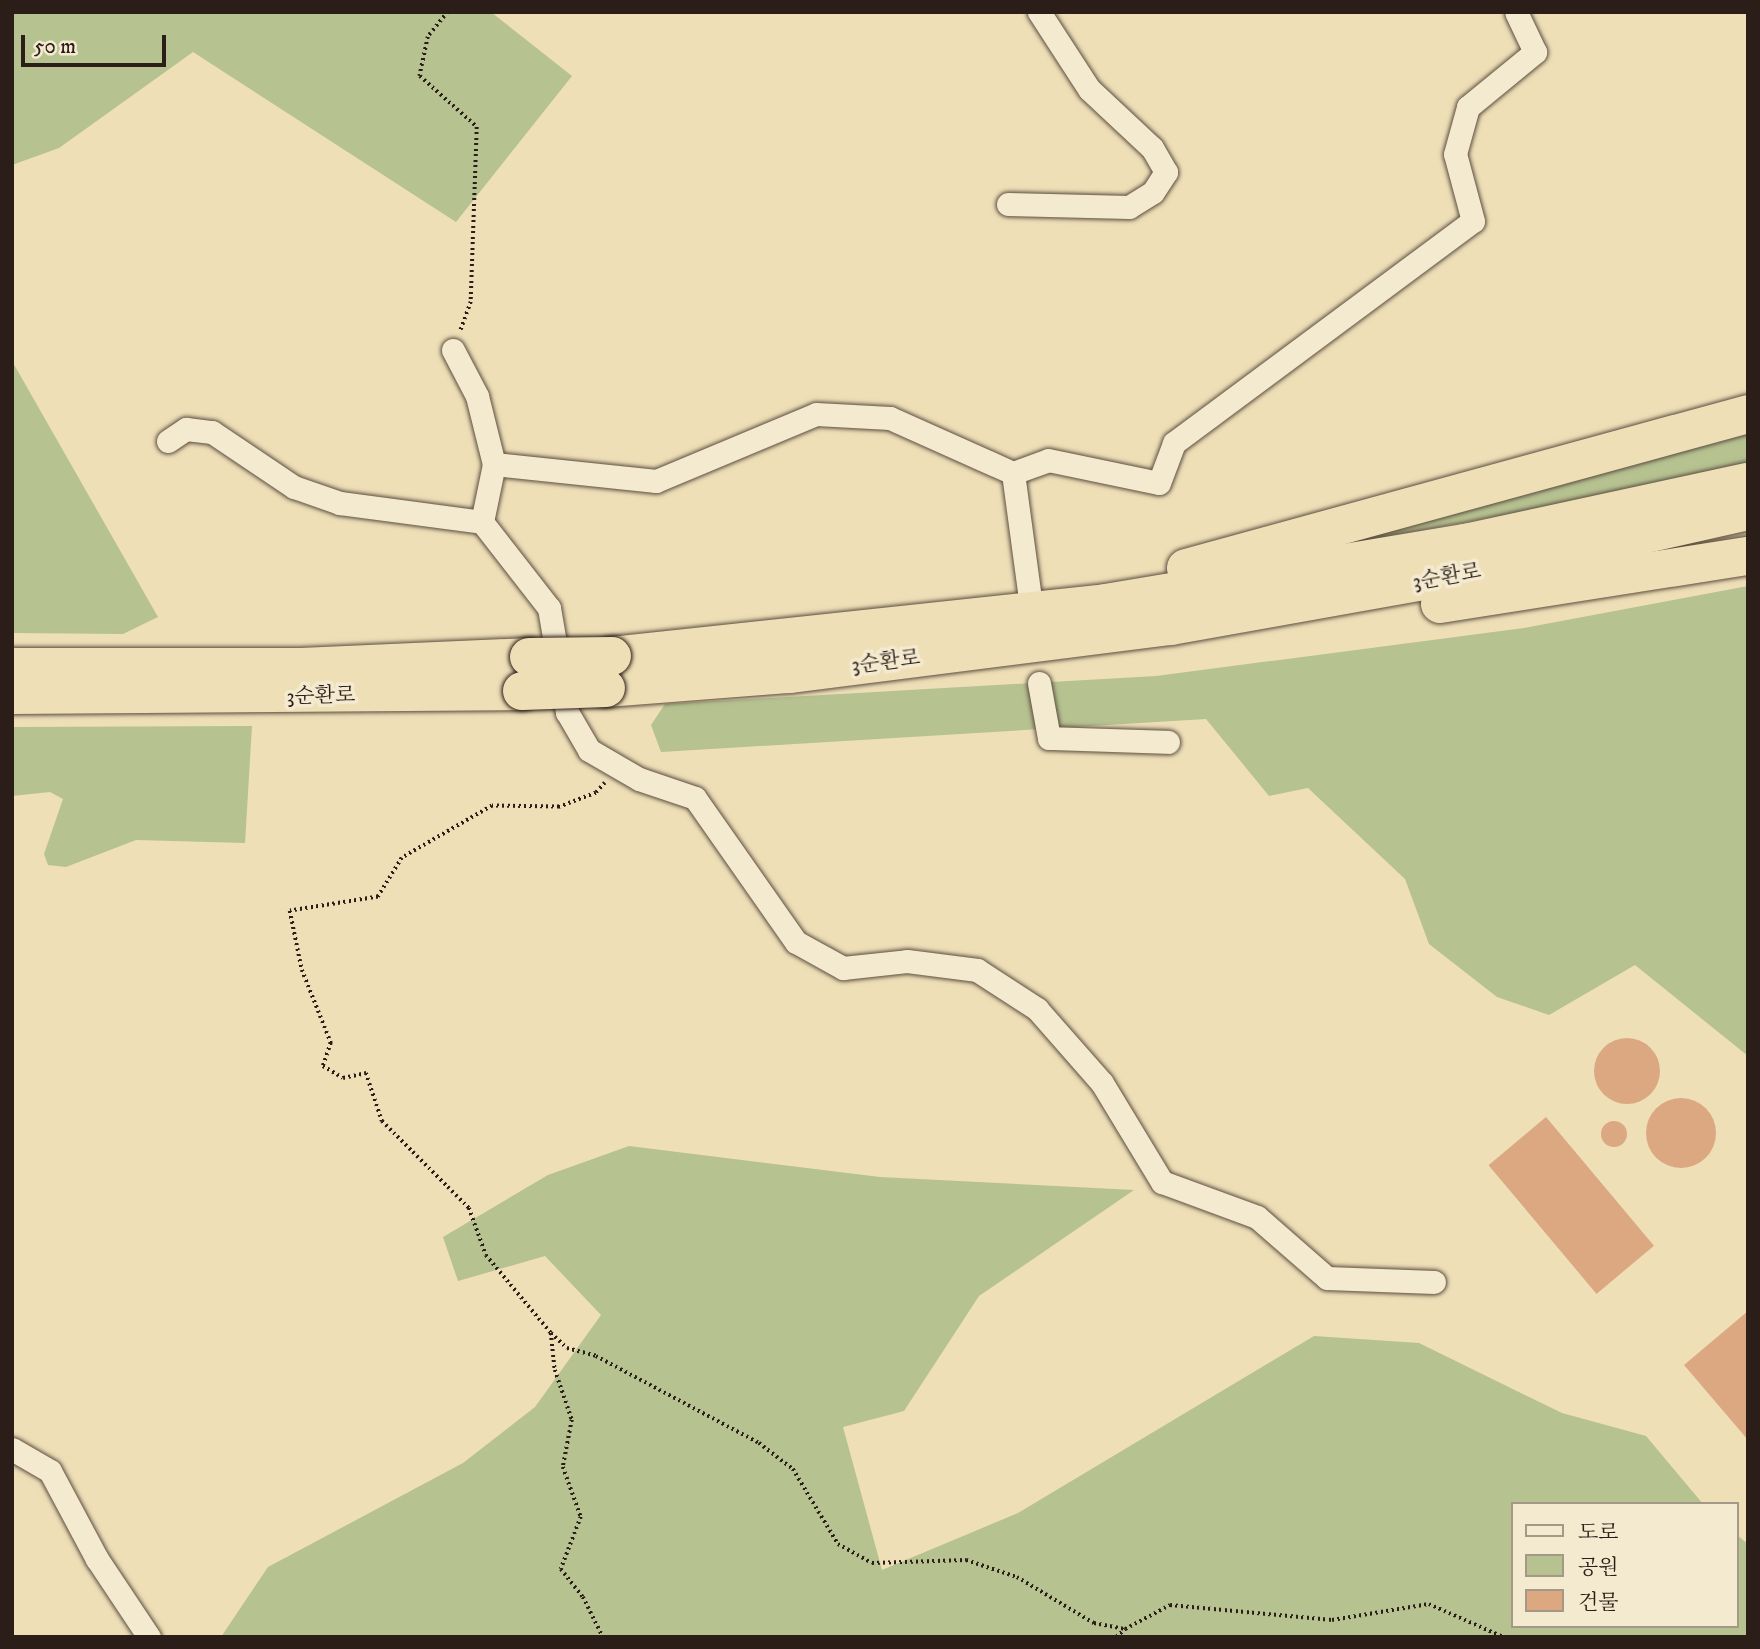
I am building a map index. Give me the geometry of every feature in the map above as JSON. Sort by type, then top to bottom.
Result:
[{"type":"highway","points":[[1024,606],[1748,414]]},
{"type":"highway","name":"3순환로","points":[[609,672],[1024,606],[1465,543],[1748,482]]},
{"type":"highway","name":"3순환로","points":[[12,695],[885,662],[1171,626],[1486,570],[1748,512]]},
{"type":"highway","points":[[885,662],[1460,601],[1748,556]]},
{"type":"highway","name":"3순환로","points":[[12,667],[301,667],[525,674]]},
{"type":"street","points":[[1008,204],[1129,207],[1153,192],[1166,172],[1152,148],[1089,89],[1039,12]]},
{"type":"street","points":[[494,464],[656,481],[816,414],[890,418],[1013,473],[1048,460],[1159,483],[1174,443],[1474,221],[1455,154],[1468,107],[1535,52],[1516,12]]},
{"type":"street","points":[[453,350],[477,396],[494,464],[482,522]]},
{"type":"street","points":[[168,441],[186,429],[212,432],[294,487],[340,503],[482,522],[549,608],[566,712],[589,750],[605,763],[695,798],[796,942],[843,968],[907,961],[977,970],[1037,1009],[1102,1083],[1162,1182],[1257,1217],[1327,1279],[1434,1282]]},
{"type":"street","points":[[1013,473],[1024,606]]},
{"type":"street","points":[[1039,682],[1049,738],[1168,742]]},
{"type":"street","points":[[12,1449],[50,1471],[97,1559],[149,1637]]},
{"type":"path","points":[[448,12],[428,37],[421,76],[477,127],[471,302],[453,350]]},
{"type":"path","points":[[605,763],[604,786],[576,802],[482,810],[402,858],[378,897],[332,907],[294,906],[290,911],[302,970],[331,1043],[323,1066],[343,1078],[366,1073],[382,1121],[469,1208],[486,1255],[551,1333],[567,1348],[596,1356],[759,1443],[793,1469],[838,1544],[860,1560],[966,1560],[1028,1582],[1094,1623],[1125,1629]]},
{"type":"path","points":[[551,1333],[555,1370],[572,1420],[563,1467],[581,1517],[561,1569],[583,1597],[603,1637]]},
{"type":"path","points":[[1116,1637],[1125,1629],[1170,1605],[1332,1620],[1429,1604],[1503,1637]]},
{"type":"green space","points":[[12,12],[491,12],[572,76],[456,222],[193,52],[59,148],[12,165]]},
{"type":"green space","points":[[12,361],[158,617],[123,634],[12,633]]},
{"type":"green space","points":[[1748,427],[1748,470],[1287,555]]},
{"type":"green space","points":[[1748,586],[1748,1056],[1635,965],[1549,1015],[1497,997],[1429,944],[1405,879],[1308,788],[1269,796],[1206,719],[661,752],[651,725],[665,704],[1156,676],[1524,628]]},
{"type":"green space","points":[[252,726],[245,843],[136,840],[66,867],[48,865],[44,854],[63,799],[50,792],[12,796],[12,727]]},
{"type":"green space","points":[[629,1146],[880,1177],[1134,1190],[979,1296],[904,1411],[843,1427],[882,1570],[1018,1513],[1314,1336],[1419,1343],[1562,1413],[1646,1436],[1701,1502],[1512,1502],[1512,1628],[1739,1628],[1739,1537],[1748,1544],[1748,1637],[221,1637],[268,1567],[463,1463],[535,1407],[601,1315],[545,1256],[458,1281],[443,1237],[548,1175]]},
{"type":"building","points":[[1627,1038],[1650,1048],[1660,1071],[1650,1094],[1627,1104],[1604,1094],[1594,1071],[1604,1048]]},
{"type":"building","points":[[1681,1098],[1700,1104],[1710,1114],[1716,1133],[1710,1152],[1700,1162],[1681,1168],[1662,1162],[1652,1152],[1646,1133],[1652,1114],[1662,1104]]},
{"type":"building","points":[[1546,1117],[1654,1246],[1597,1294],[1489,1165]]},
{"type":"building","points":[[1614,1121],[1623,1125],[1627,1134],[1623,1143],[1614,1147],[1605,1143],[1601,1134],[1605,1125]]},
{"type":"building","points":[[1748,1311],[1748,1440],[1684,1365]]}]
